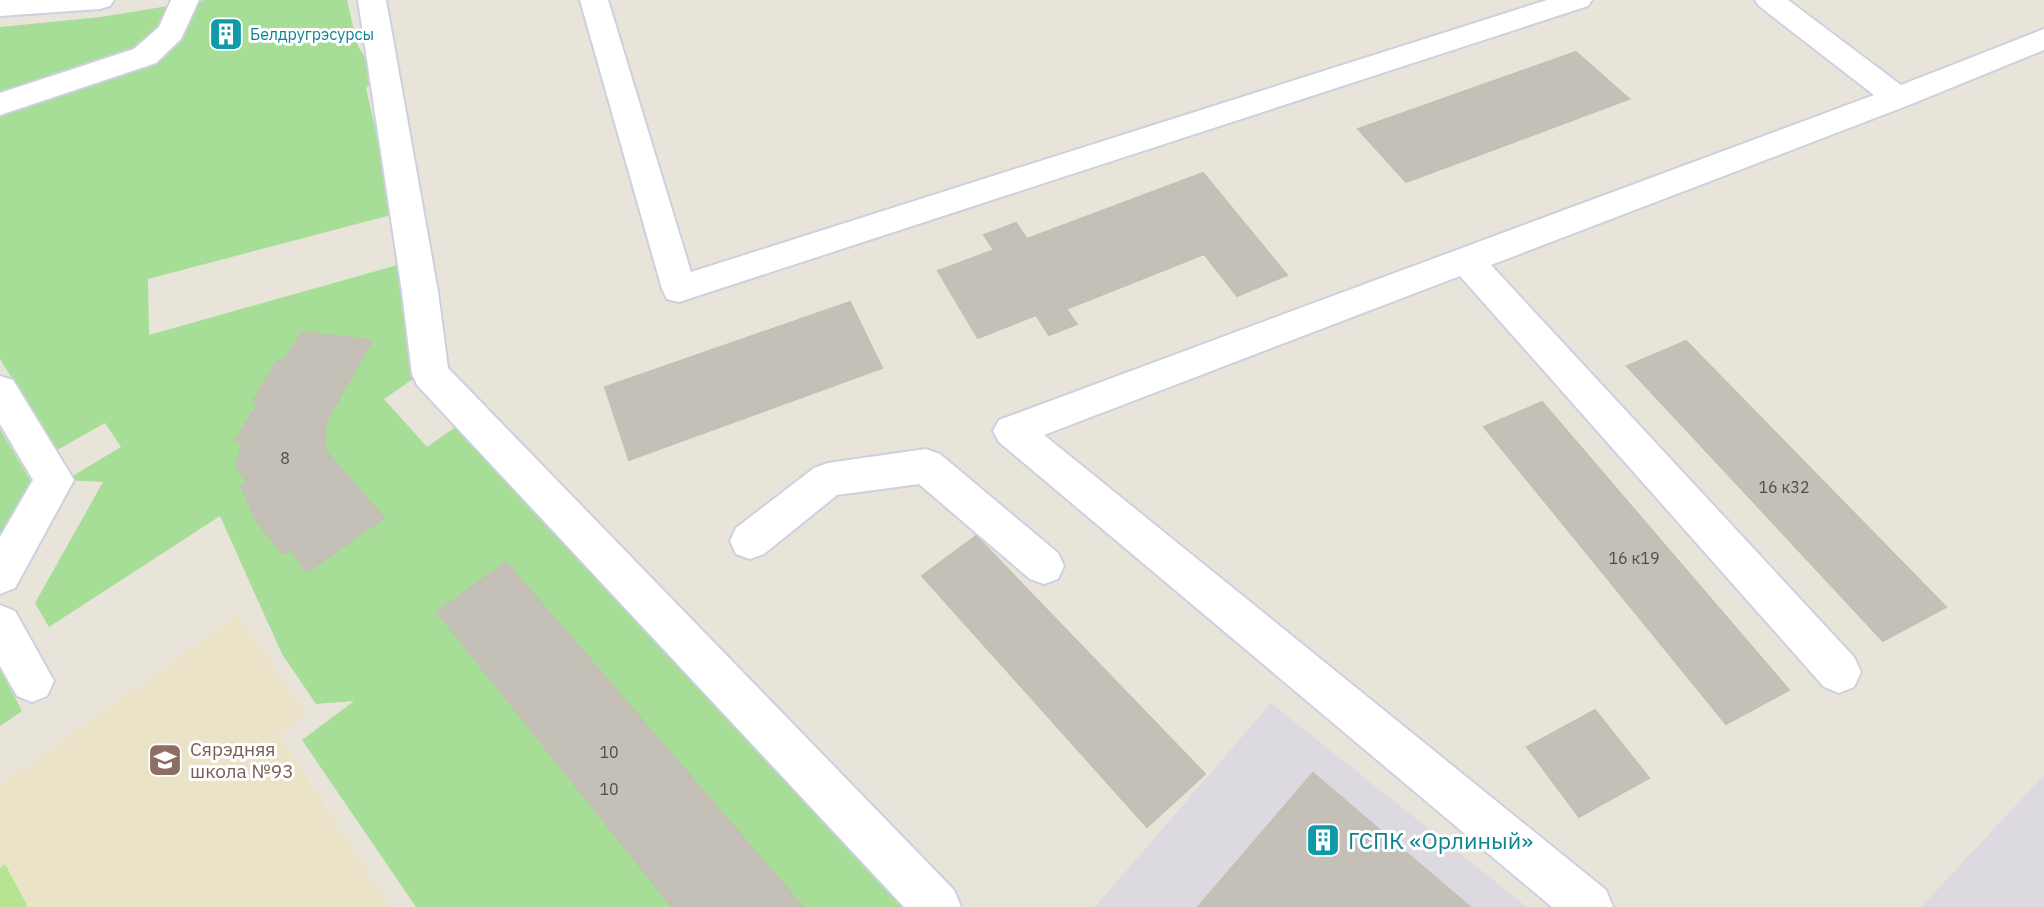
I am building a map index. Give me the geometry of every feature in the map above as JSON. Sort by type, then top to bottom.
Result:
[{"type":"street","points":[[0,7],[100,0]]},
{"type":"street","points":[[0,104],[145,57],[174,31],[185,0]]},
{"type":"street","points":[[372,0],[420,292],[430,374],[937,907]]},
{"type":"street","points":[[594,0],[678,289],[1515,9],[1578,0]]},
{"type":"street","points":[[1769,0],[1898,98]]},
{"type":"street","points":[[1589,907],[1012,432],[1898,98],[2044,39]]},
{"type":"street","points":[[1466,260],[1839,672]]},
{"type":"street","points":[[0,391],[54,480],[0,575]]},
{"type":"street","points":[[750,541],[828,480],[926,466],[1044,566]]},
{"type":"street","points":[[0,625],[32,681]]},
{"type":"shaded area","name":"Сярэдняя школа №93","points":[[238,615],[306,714],[279,735],[391,907],[0,907],[0,785]]},
{"type":"shaded area","points":[[1271,703],[1527,907],[1095,907]]},
{"type":"shaded area","points":[[2044,775],[2044,907],[1921,907]]},
{"type":"green space","points":[[205,0],[347,0],[357,44],[378,80],[366,88],[395,214],[148,279],[149,335],[401,264],[413,379],[384,399],[427,447],[457,426],[905,907],[416,907],[302,740],[354,701],[316,704],[282,654],[220,516],[49,627],[35,603],[103,482],[66,480],[121,447],[105,423],[57,450],[0,359],[0,27],[101,17]]},
{"type":"green space","points":[[0,429],[32,483],[0,536]]},
{"type":"green space","points":[[0,669],[22,711],[0,726]]},
{"type":"green space","points":[[5,864],[28,907],[0,907],[0,868]]},
{"type":"building","points":[[1576,52],[1629,99],[1406,182],[1358,129]]},
{"type":"building","points":[[1203,173],[1287,275],[1237,296],[1204,254],[1066,309],[1077,324],[1049,335],[1036,315],[978,338],[938,271],[994,250],[984,235],[1016,223],[1027,239]]},
{"type":"building","points":[[850,302],[882,368],[629,460],[605,387]]},
{"type":"building","points":[[302,332],[372,340],[326,422],[325,450],[384,518],[307,572],[290,550],[283,554],[257,522],[241,487],[247,483],[236,466],[243,442],[235,441],[259,402],[253,401],[277,361],[284,361]]},
{"type":"building","points":[[1686,341],[1946,607],[1883,641],[1627,366]]},
{"type":"building","points":[[1542,402],[1789,690],[1726,724],[1484,427]]},
{"type":"building","points":[[976,536],[1205,774],[1147,827],[922,576]]},
{"type":"building","points":[[506,562],[803,907],[672,907],[437,612]]},
{"type":"building","points":[[1595,710],[1649,778],[1579,817],[1527,747]]},
{"type":"building","name":"ГСПК «Орлиный»","points":[[1313,773],[1470,907],[1198,907]]},
{"type":"place","name":"Белдругрэсурсы","points":[[226,34]]},
{"type":"place","name":"Сярэдняя школа №93","points":[[165,760]]},
{"type":"place","name":"ГСПК «Орлиный»","points":[[1323,840]]}]
